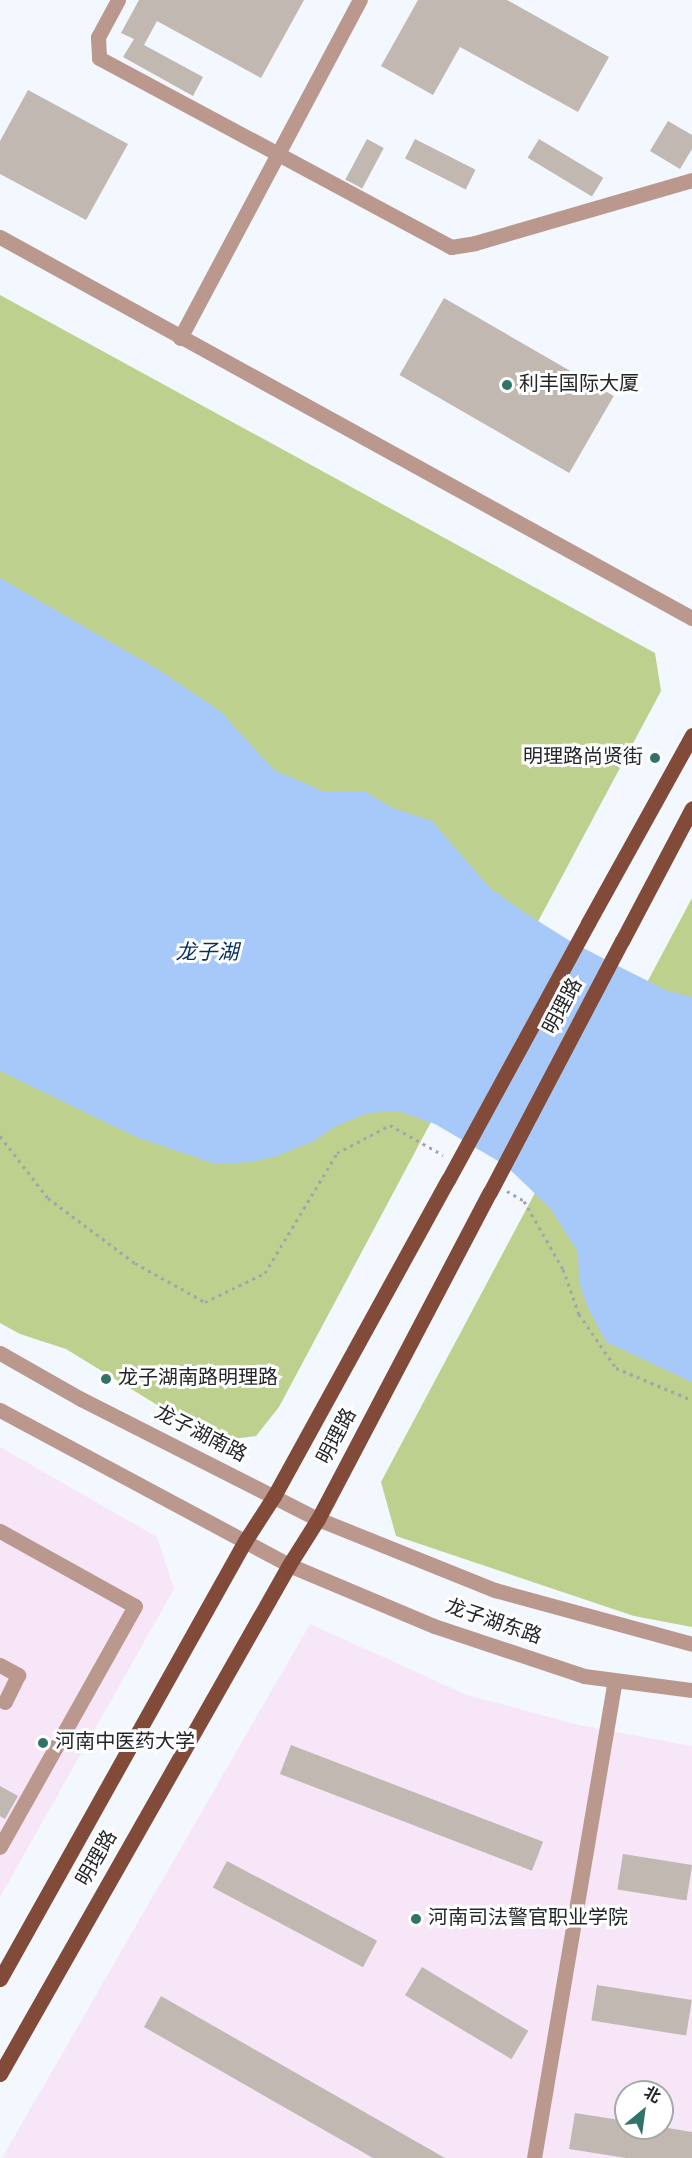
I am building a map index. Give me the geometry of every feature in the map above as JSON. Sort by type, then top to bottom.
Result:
[{"type":"main road","name":"明理路","points":[[0,1979],[244,1541],[274,1496],[692,735]]},
{"type":"main road","name":"明理路","points":[[0,2074],[289,1565],[318,1519],[497,1191],[622,941],[692,808]]},
{"type":"street","points":[[118,0],[98,36],[99,58],[451,247],[475,243],[692,180]]},
{"type":"street","points":[[180,338],[360,0]]},
{"type":"street","points":[[0,237],[692,618]]},
{"type":"street","name":"龙子湖南路","points":[[0,1353],[81,1399],[318,1519]]},
{"type":"street","points":[[0,1410],[289,1565]]},
{"type":"street","name":"龙子湖东路","points":[[318,1519],[495,1590],[692,1644]]},
{"type":"street","points":[[0,1531],[135,1606],[0,1847]]},
{"type":"street","name":"龙子湖东路","points":[[289,1565],[434,1626],[584,1676],[692,1690]]},
{"type":"street","points":[[0,1665],[18,1675],[5,1702]]},
{"type":"street","points":[[534,2158],[615,1681]]},
{"type":"path","points":[[0,1136],[48,1197],[135,1263],[205,1302],[265,1273],[338,1153],[390,1125],[452,1160]]},
{"type":"path","points":[[497,1191],[524,1202],[563,1269],[579,1314],[616,1368],[692,1400]]},
{"type":"shaded area","name":"河南中医药大学","points":[[0,1447],[157,1537],[174,1589],[0,1897]]},
{"type":"shaded area","name":"河南司法警官职业学院","points":[[310,1624],[467,1695],[579,1725],[692,1746],[692,2158],[2,2158]]},
{"type":"green space","points":[[0,295],[655,653],[661,691],[279,1407],[256,1436],[216,1441],[66,1349],[20,1334],[0,1323]]},
{"type":"green space","points":[[692,898],[692,1627],[634,1616],[396,1536],[381,1482]]},
{"type":"water","name":"龙子湖","points":[[0,578],[159,670],[220,711],[274,770],[323,791],[364,791],[393,808],[432,821],[489,887],[522,911],[570,941],[616,965],[668,991],[692,997],[692,1382],[606,1342],[588,1308],[579,1282],[578,1252],[550,1208],[505,1165],[435,1124],[398,1111],[368,1113],[336,1126],[314,1141],[277,1156],[252,1162],[215,1164],[136,1137],[0,1071]]},
{"type":"building","points":[[139,0],[304,0],[261,78],[157,21],[144,45],[203,77],[193,96],[123,57],[134,39],[121,33]]},
{"type":"building","points":[[418,0],[507,0],[609,57],[578,112],[460,47],[433,95],[381,66]]},
{"type":"building","points":[[28,90],[128,144],[86,220],[0,174],[0,141]]},
{"type":"building","points":[[668,121],[692,135],[692,149],[680,169],[650,151]]},
{"type":"building","points":[[367,139],[384,148],[362,189],[345,180]]},
{"type":"building","points":[[415,139],[476,170],[466,189],[405,159]]},
{"type":"building","points":[[539,139],[603,178],[592,196],[528,158]]},
{"type":"building","name":"利丰国际大厦","points":[[444,298],[614,396],[569,473],[400,375]]},
{"type":"building","points":[[291,1745],[543,1842],[532,1871],[280,1774]]},
{"type":"building","points":[[0,1786],[18,1796],[5,1819],[0,1816]]},
{"type":"building","points":[[623,1854],[692,1865],[687,1901],[617,1890]]},
{"type":"building","points":[[227,1861],[377,1941],[363,1967],[213,1887]]},
{"type":"building","points":[[422,1967],[528,2031],[511,2059],[405,1995]]},
{"type":"building","points":[[597,1985],[692,2000],[686,2036],[591,2021]]},
{"type":"building","points":[[161,1996],[445,2158],[373,2158],[144,2027]]},
{"type":"building","points":[[575,2113],[614,2119],[614,2140],[674,2140],[674,2129],[692,2132],[692,2158],[626,2158],[569,2149]]},
{"type":"place","name":"利丰国际大厦","points":[[507,385]]},
{"type":"place","name":"明理路尚贤街","points":[[655,758]]},
{"type":"place","name":"龙子湖南路明理路","points":[[106,1379]]},
{"type":"place","name":"河南中医药大学","points":[[43,1743]]},
{"type":"place","name":"河南司法警官职业学院","points":[[416,1919]]}]
